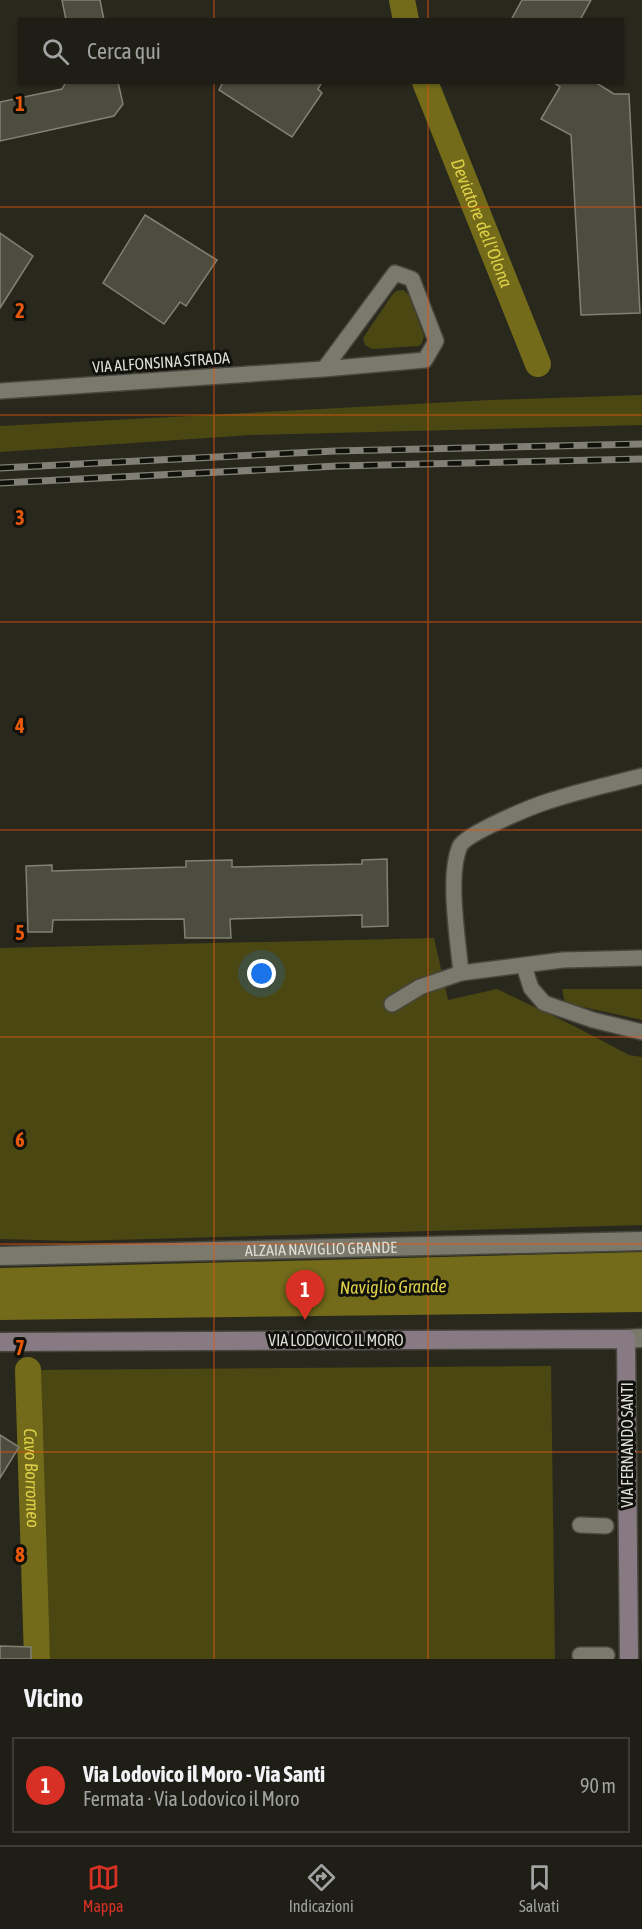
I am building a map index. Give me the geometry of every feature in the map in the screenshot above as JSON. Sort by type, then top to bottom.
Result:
[{"type":"main road","name":"VIA LODOVICO IL MORO","points":[[0,1342],[634,1338]]},
{"type":"main road","name":"VIA FERNANDO SANTI","points":[[629,1659],[634,1338]]},
{"type":"street","name":"ALZAIA NAVIGLIO GRANDE","points":[[0,1256],[642,1241]]},
{"type":"lane","name":"VIA ALFONSINA STRADA","points":[[0,390],[324,369],[425,360],[436,340],[412,279],[395,273],[324,369]]},
{"type":"lane","points":[[461,973],[454,885],[455,860],[462,843],[477,832],[548,801],[642,776]]},
{"type":"lane","points":[[392,1004],[420,987],[461,973],[563,960],[642,958]]},
{"type":"lane","points":[[524,966],[531,988],[544,1003],[593,1020],[642,1032]]},
{"type":"lane","points":[[580,1525],[606,1526]]},
{"type":"lane","points":[[580,1655],[607,1655]]},
{"type":"shaded area","points":[[403,290],[409,295],[424,336],[422,343],[419,346],[372,349],[365,345],[363,338],[392,295],[396,291]]},
{"type":"shaded area","points":[[642,395],[642,425],[251,435],[0,452],[0,426],[490,400]]},
{"type":"shaded area","points":[[434,938],[448,1000],[497,989],[629,1055],[642,1057],[642,1225],[75,1241],[0,1239],[0,948]]},
{"type":"shaded area","points":[[562,989],[642,989],[642,1020],[565,1003]]},
{"type":"shaded area","points":[[551,1366],[555,1659],[50,1659],[31,1370]]},
{"type":"water","name":"Naviglio Grande","points":[[642,1252],[642,1312],[0,1320],[0,1268]]},
{"type":"building","points":[[62,0],[100,0],[104,18],[66,18]]},
{"type":"building","points":[[522,0],[591,0],[581,18],[512,18]]},
{"type":"building","points":[[65,84],[118,84],[123,104],[114,116],[0,141],[0,102],[62,89]]},
{"type":"building","points":[[222,84],[321,84],[318,89],[322,93],[292,137],[219,90]]},
{"type":"building","points":[[556,84],[598,84],[614,94],[629,94],[640,313],[581,315],[571,135],[541,119],[560,87]]},
{"type":"building","points":[[145,215],[217,260],[186,306],[180,302],[164,324],[103,283]]},
{"type":"building","points":[[0,233],[33,256],[0,308]]},
{"type":"building","points":[[387,859],[388,926],[362,927],[362,915],[230,919],[231,938],[185,938],[184,919],[53,920],[52,932],[28,932],[26,866],[52,865],[52,871],[186,867],[186,861],[232,860],[232,867],[362,864],[362,860]]},
{"type":"building","points":[[0,1435],[19,1447],[0,1478]]},
{"type":"building","points":[[0,1646],[31,1647],[31,1659],[0,1659]]},
{"type":"waterway","name":"Deviatore dell'Olona","points":[[402,0],[406,18]]},
{"type":"waterway","name":"Deviatore dell'Olona","points":[[426,84],[538,364]]},
{"type":"waterway","name":"Cavo Borromeo","points":[[28,1370],[37,1659]]},
{"type":"railway","points":[[0,468],[335,451],[642,444]]},
{"type":"railway","points":[[0,483],[338,466],[642,459]]},
{"type":"place","name":"Via Lodovico il Moro - Via Santi","points":[[305,1320]]}]
